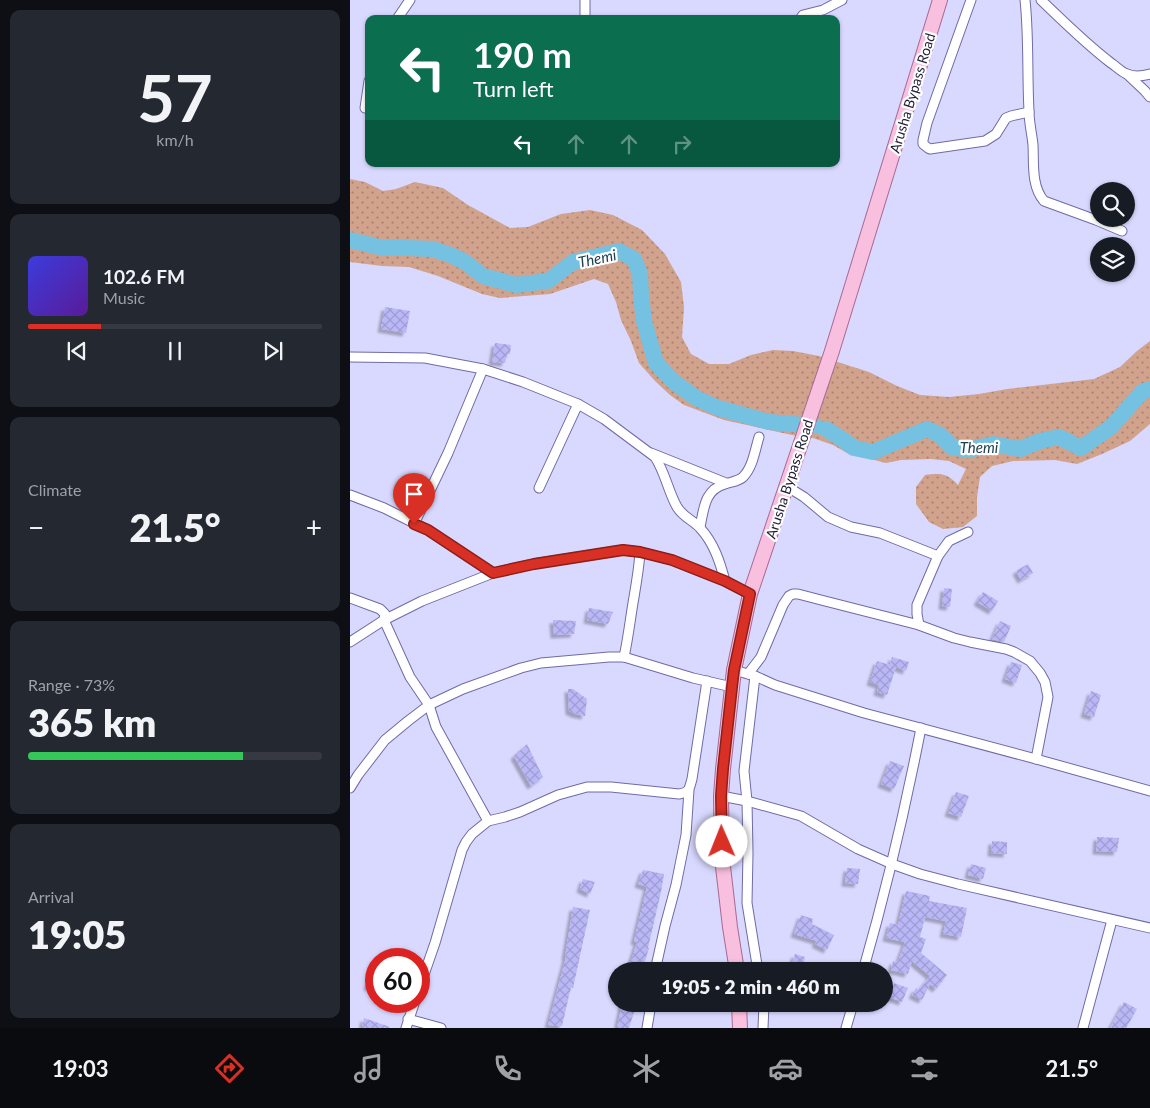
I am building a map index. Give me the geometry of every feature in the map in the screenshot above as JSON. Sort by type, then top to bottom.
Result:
[{"type":"main road","name":"Arusha Bypass Road","points":[[736,962],[722,858],[721,796],[734,670],[750,594],[832,351],[940,0]]},
{"type":"main road","points":[[739,1012],[740,1028]]},
{"type":"street","points":[[401,15],[410,0]]},
{"type":"street","points":[[585,15],[586,0]]},
{"type":"street","points":[[803,15],[823,10],[842,0]]},
{"type":"street","points":[[971,0],[927,123],[923,144],[930,149],[985,141],[996,134],[1006,118],[1029,112]]},
{"type":"street","points":[[1024,0],[1029,112],[1036,184],[1039,195],[1044,200],[1122,231]]},
{"type":"street","points":[[1041,0],[1069,28],[1127,74],[1150,98]]},
{"type":"street","points":[[1127,74],[1136,76],[1150,74]]},
{"type":"street","points":[[350,357],[425,358],[483,369],[523,382],[578,404],[604,419],[655,457],[660,464],[678,508],[700,528],[712,544],[721,563],[725,581]]},
{"type":"street","points":[[414,524],[448,453],[483,369]]},
{"type":"street","points":[[539,488],[578,404]]},
{"type":"street","points":[[700,528],[707,496],[719,485],[738,480],[743,476],[752,460],[759,437]]},
{"type":"street","points":[[646,451],[726,483]]},
{"type":"street","points":[[786,486],[828,517],[851,527],[880,534],[938,556]]},
{"type":"street","points":[[350,495],[384,508],[428,530],[493,573]]},
{"type":"street","points":[[919,625],[917,605],[938,556],[949,541],[968,532]]},
{"type":"street","points":[[350,642],[384,620],[422,601],[493,573],[534,564],[623,550],[672,560],[725,581],[750,594]]},
{"type":"street","points":[[624,657],[629,636],[640,552]]},
{"type":"street","points":[[757,962],[747,903],[747,801],[744,771],[751,675],[761,657],[783,605],[789,596],[798,594],[919,625],[954,638],[1006,649],[1030,661],[1045,682],[1048,697],[1036,759]]},
{"type":"street","points":[[350,598],[380,609],[385,614],[384,620],[410,677],[429,705],[436,727],[488,821]]},
{"type":"street","points":[[350,788],[385,740],[429,705],[463,689],[521,668],[540,663],[624,657],[732,687]]},
{"type":"street","points":[[734,670],[864,713],[1150,792]]},
{"type":"street","points":[[657,962],[686,835],[689,790],[707,681]]},
{"type":"street","points":[[865,962],[892,864],[921,728]]},
{"type":"street","points":[[430,959],[456,869],[466,842],[472,834],[488,821],[505,818],[558,795],[587,787],[611,787],[679,794],[689,790]]},
{"type":"street","points":[[721,796],[801,816],[858,849],[920,874],[1150,928]]},
{"type":"street","points":[[1083,1028],[1112,920]]},
{"type":"street","points":[[647,1028],[650,1012]]},
{"type":"street","points":[[763,1028],[764,1012]]},
{"type":"street","points":[[846,1028],[851,1012]]},
{"type":"street","points":[[407,1024],[441,1028]]},
{"type":"shaded area","points":[[350,179],[365,182],[383,191],[396,189],[415,182],[443,188],[468,205],[510,228],[528,227],[561,214],[590,210],[613,215],[642,230],[665,254],[681,282],[684,307],[682,337],[691,354],[709,364],[729,364],[751,355],[773,350],[793,351],[819,356],[869,372],[920,395],[949,397],[1094,379],[1120,367],[1150,341],[1150,424],[1130,441],[1077,464],[1055,460],[1013,461],[992,466],[980,477],[977,516],[963,527],[943,529],[929,522],[916,504],[916,487],[925,475],[935,474],[947,476],[958,485],[966,469],[949,461],[931,459],[901,460],[886,463],[847,453],[833,445],[813,438],[724,420],[684,405],[655,381],[639,363],[608,284],[594,279],[550,294],[500,298],[482,294],[438,276],[409,267],[350,262]]},
{"type":"building","points":[[385,307],[410,311],[406,333],[381,329]]},
{"type":"building","points":[[495,343],[511,345],[510,354],[507,354],[505,363],[492,362]]},
{"type":"building","points":[[1028,564],[1033,573],[1021,580],[1016,571]]},
{"type":"building","points":[[944,588],[952,589],[950,607],[942,606]]},
{"type":"building","points":[[983,592],[998,601],[992,611],[977,602]]},
{"type":"building","points":[[589,608],[613,612],[608,624],[587,620]]},
{"type":"building","points":[[553,620],[576,621],[574,634],[554,635]]},
{"type":"building","points":[[1000,621],[1011,626],[1004,642],[992,639]]},
{"type":"building","points":[[892,657],[909,662],[906,671],[896,667],[887,695],[877,692],[879,685],[870,682],[877,661],[890,665]]},
{"type":"building","points":[[1011,662],[1022,665],[1016,683],[1005,679]]},
{"type":"building","points":[[568,689],[573,689],[587,699],[585,716],[569,711]]},
{"type":"building","points":[[1091,691],[1101,695],[1094,717],[1084,714]]},
{"type":"building","points":[[527,744],[543,777],[531,786],[514,756]]},
{"type":"building","points":[[890,761],[904,766],[894,789],[881,784]]},
{"type":"building","points":[[956,792],[969,796],[961,817],[948,813]]},
{"type":"building","points":[[1097,837],[1119,838],[1117,852],[1096,851]]},
{"type":"building","points":[[992,841],[1007,842],[1007,854],[991,853]]},
{"type":"building","points":[[971,864],[986,868],[983,879],[968,875]]},
{"type":"building","points":[[847,868],[860,869],[858,884],[845,883]]},
{"type":"building","points":[[643,870],[664,874],[645,962],[631,962],[637,942],[634,941],[647,887],[638,884]]},
{"type":"building","points":[[583,879],[595,882],[590,894],[580,889]]},
{"type":"building","points":[[906,891],[930,896],[929,901],[967,908],[961,937],[943,934],[946,921],[925,917],[920,937],[926,939],[921,953],[947,975],[936,989],[930,984],[922,1000],[912,995],[916,988],[919,990],[930,976],[912,961],[908,974],[893,970],[893,961],[898,962],[905,942],[886,938],[890,923],[898,925]]},
{"type":"building","points":[[573,907],[590,910],[573,988],[571,987],[562,1026],[548,1025],[566,957]]},
{"type":"building","points":[[801,915],[813,919],[812,924],[834,935],[827,950],[815,944],[817,941],[794,934]]},
{"type":"building","points":[[795,954],[805,957],[804,962],[793,962]]},
{"type":"building","points":[[894,983],[908,988],[902,1002],[893,998]]},
{"type":"building","points":[[1124,1002],[1137,1009],[1126,1028],[1110,1028]]},
{"type":"building","points":[[620,1012],[634,1012],[629,1028],[617,1028]]},
{"type":"building","points":[[364,1018],[390,1027],[362,1028]]},
{"type":"waterway","name":"Themi","points":[[350,240],[379,247],[433,249],[465,262],[483,276],[516,285],[548,281],[573,262],[619,251],[634,259],[640,274],[644,321],[656,363],[674,382],[696,398],[718,408],[769,422],[815,426]]},
{"type":"waterway","name":"Themi","points":[[826,429],[854,448],[873,452],[927,429],[940,435],[952,447],[969,450],[994,444],[1020,449],[1040,441],[1059,437],[1081,448],[1111,427],[1142,392],[1150,389]]},
{"type":"route","points":[[414,524],[428,530],[493,573],[534,564],[623,550],[672,560],[725,581],[750,594],[732,687],[721,796],[722,842]]}]
